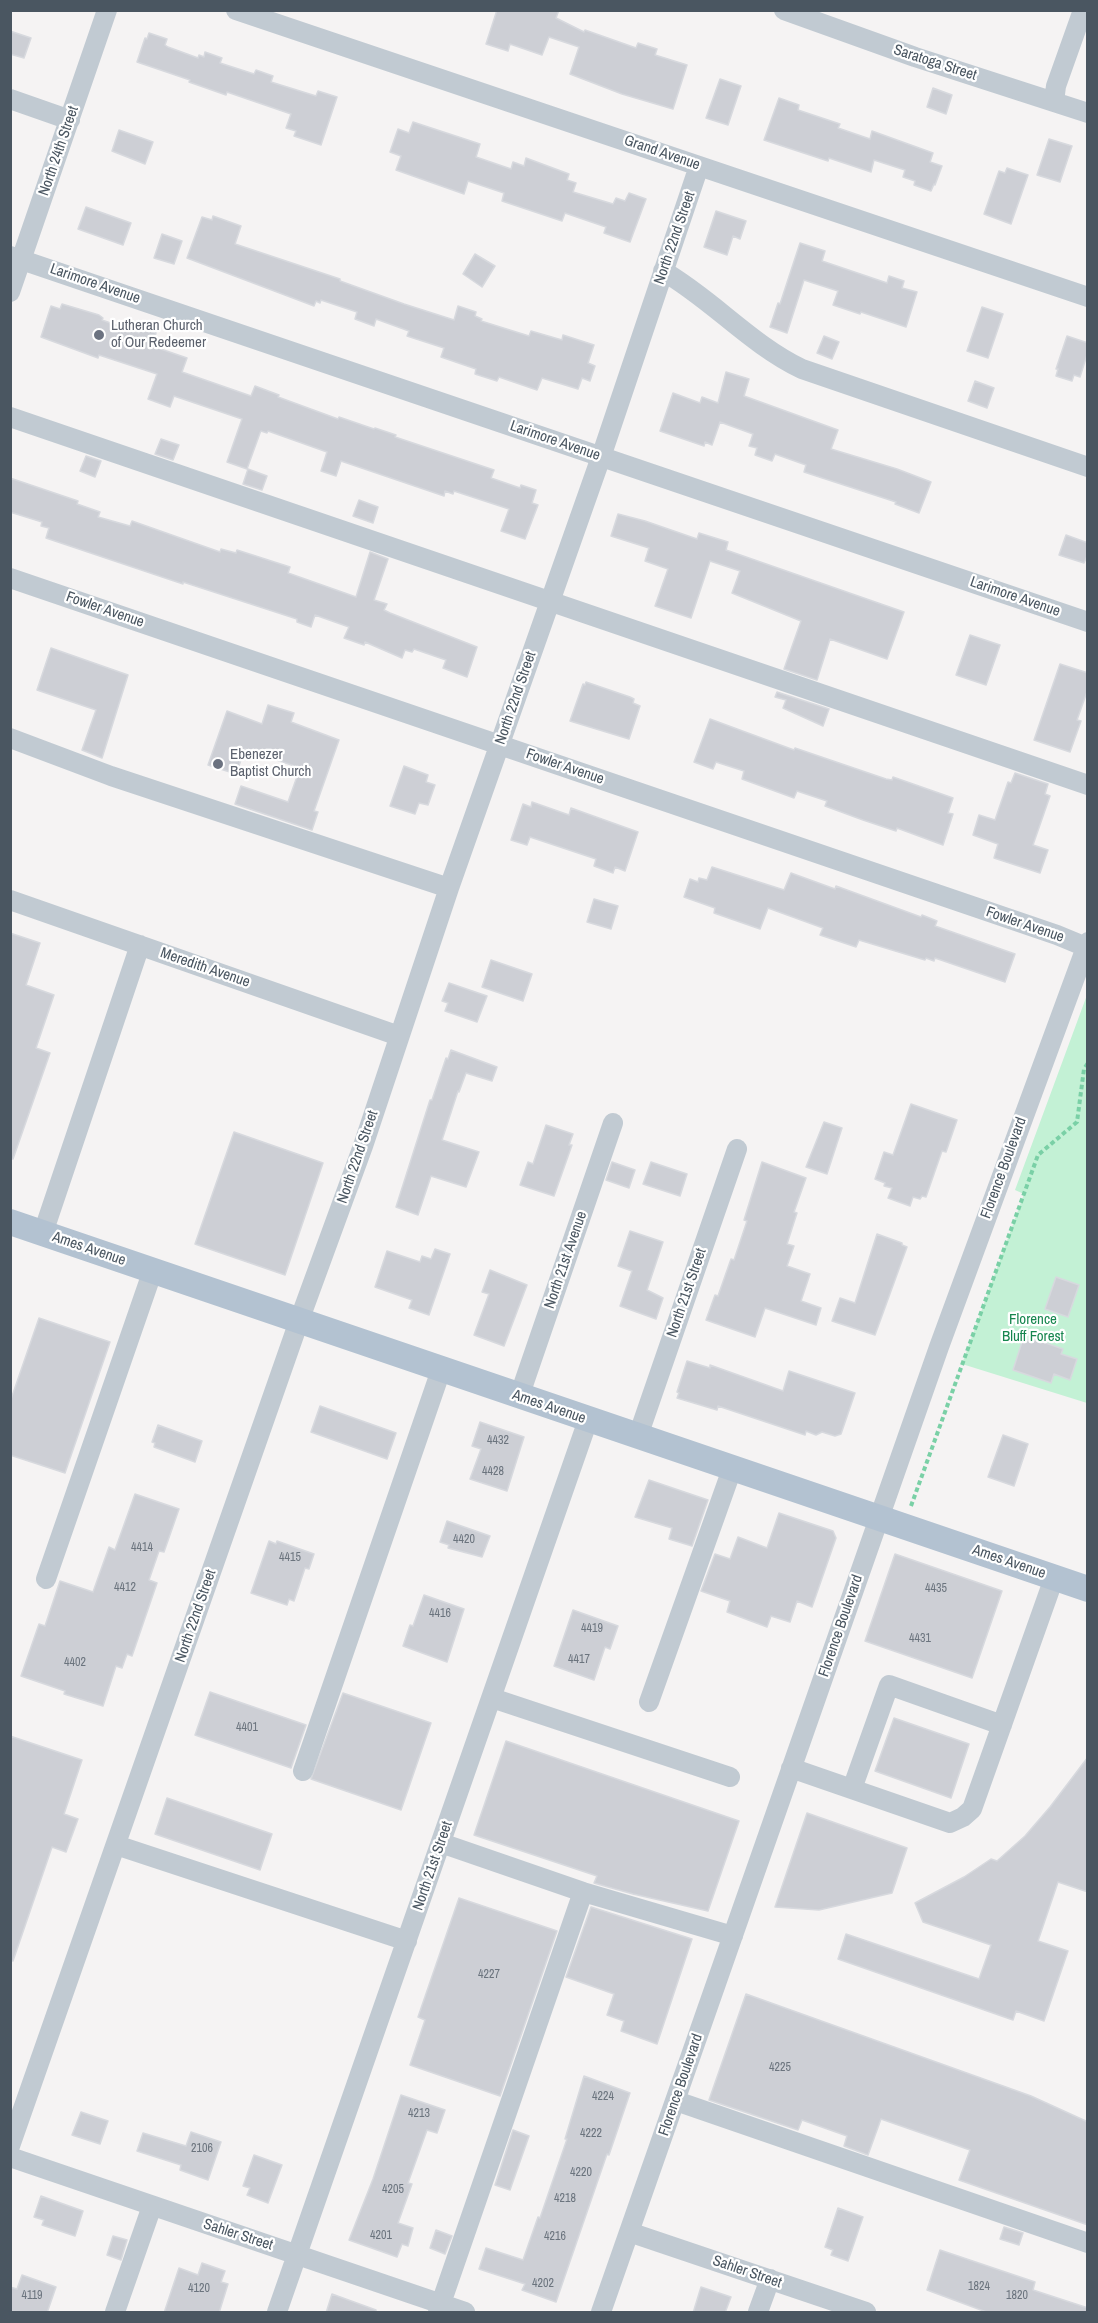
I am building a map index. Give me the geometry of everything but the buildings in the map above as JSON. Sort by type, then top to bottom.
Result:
[{"type":"main road","name":"Ames Avenue","points":[[10,1222],[1088,1589]]},
{"type":"street","name":"North 24th Street","points":[[10,292],[16,257],[70,120],[107,10]]},
{"type":"street","name":"Grand Avenue","points":[[236,10],[1088,297]]},
{"type":"street","name":"Saratoga Street","points":[[784,10],[915,57],[1088,112]]},
{"type":"street","points":[[1054,102],[1056,86],[1083,10]]},
{"type":"street","points":[[10,99],[70,120]]},
{"type":"street","name":"North 22nd Street","points":[[10,2146],[299,1321],[363,1146],[449,888],[601,457],[699,166]]},
{"type":"street","name":"Larimore Avenue","points":[[16,257],[1088,622]]},
{"type":"street","points":[[663,271],[699,295],[783,360],[802,369],[1088,467]]},
{"type":"street","points":[[10,417],[1088,784]]},
{"type":"street","name":"Fowler Avenue","points":[[10,578],[1087,944]]},
{"type":"street","points":[[10,738],[111,776],[449,888]]},
{"type":"street","name":"Meredith Avenue","points":[[10,900],[399,1036]]},
{"type":"street","name":"Florence Boulevard","points":[[601,2313],[878,1519],[1087,944]]},
{"type":"street","points":[[43,1233],[140,945]]},
{"type":"street","name":"North 21st Avenue","points":[[519,1396],[614,1123]]},
{"type":"street","name":"North 21st Street","points":[[638,1436],[737,1149]]},
{"type":"street","points":[[46,1579],[153,1270]]},
{"type":"street","points":[[303,1771],[441,1370]]},
{"type":"street","name":"North 21st Street","points":[[277,2313],[588,1420]]},
{"type":"street","points":[[649,1702],[732,1469]]},
{"type":"street","points":[[791,1768],[950,1823],[963,1817],[972,1809],[1054,1578]]},
{"type":"street","points":[[852,1789],[889,1685],[1002,1725]]},
{"type":"street","points":[[492,1698],[730,1778]]},
{"type":"street","points":[[441,1843],[583,1892],[733,1936]]},
{"type":"street","points":[[116,1845],[407,1941]]},
{"type":"street","points":[[439,2308],[583,1892]]},
{"type":"street","points":[[676,2101],[1088,2243]]},
{"type":"street","name":"Sahler Street","points":[[10,2157],[297,2255],[439,2308],[465,2313]]},
{"type":"street","points":[[115,2313],[152,2206]]},
{"type":"street","name":"Sahler Street","points":[[629,2232],[866,2313]]},
{"type":"street","points":[[758,2313],[770,2279]]},
{"type":"path","points":[[903,1527],[1038,1155],[1077,1122],[1084,1068],[1088,1063]]},
{"type":"green space","name":"Florence Bluff Forest","points":[[1087,995],[1087,1403],[962,1364],[1024,1194],[1015,1190]]},
{"type":"place","name":"Lutheran Church of Our Redeemer","points":[[99,335]]},
{"type":"place","name":"Ebenezer Baptist Church","points":[[218,764]]}]
